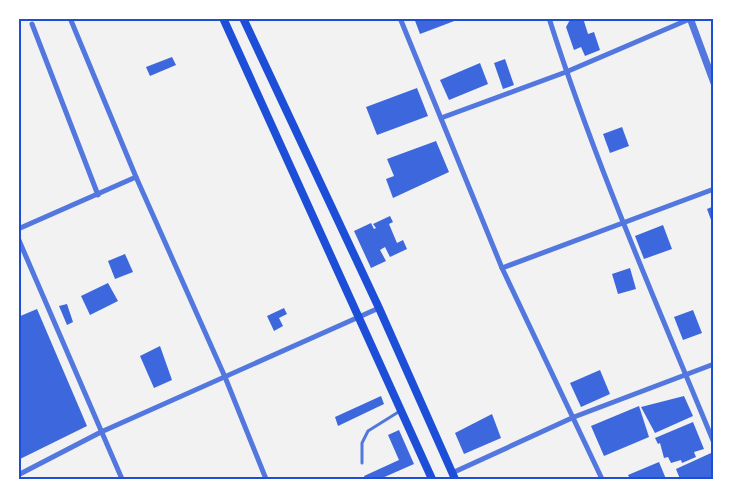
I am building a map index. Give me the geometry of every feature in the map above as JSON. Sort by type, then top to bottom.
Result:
[{"type":"main road","points":[[223,18],[432,479]]},
{"type":"main road","points":[[243,18],[379,308],[453,476]]},
{"type":"street","points":[[70,18],[136,177],[225,377],[266,479]]},
{"type":"street","points":[[400,18],[502,268],[602,479]]},
{"type":"street","points":[[549,18],[566,72],[623,225],[714,442]]},
{"type":"street","points":[[441,118],[566,72],[691,18],[714,83]]},
{"type":"street","points":[[32,24],[98,195]]},
{"type":"street","points":[[18,229],[136,177]]},
{"type":"street","points":[[502,268],[623,225],[714,189]]},
{"type":"street","points":[[18,238],[122,479]]},
{"type":"street","points":[[18,475],[101,432],[379,308]]},
{"type":"street","points":[[453,476],[574,417],[714,364]]},
{"type":"lane","points":[[362,463],[362,443],[368,431],[401,410]]},
{"type":"building","points":[[414,18],[456,18],[457,20],[420,34]]},
{"type":"building","points":[[571,18],[583,18],[588,34],[594,32],[600,50],[585,56],[581,47],[574,50],[566,27]]},
{"type":"building","points":[[172,57],[176,65],[150,76],[146,67]]},
{"type":"building","points":[[505,59],[514,85],[503,89],[494,63]]},
{"type":"building","points":[[480,63],[488,84],[449,100],[440,80]]},
{"type":"building","points":[[417,88],[428,116],[377,135],[366,107]]},
{"type":"building","points":[[622,127],[629,146],[610,153],[603,134]]},
{"type":"building","points":[[436,141],[449,172],[393,198],[386,179],[394,176],[387,159]]},
{"type":"building","points":[[714,206],[714,228],[707,209]]},
{"type":"building","points":[[390,216],[393,222],[389,224],[397,243],[403,240],[407,249],[390,257],[385,247],[380,250],[386,261],[371,268],[354,231],[371,223],[374,229],[376,228],[373,224]]},
{"type":"building","points":[[663,225],[672,249],[644,259],[635,236]]},
{"type":"building","points":[[125,254],[133,272],[115,279],[108,261]]},
{"type":"building","points":[[630,268],[636,289],[618,294],[612,274]]},
{"type":"building","points":[[108,283],[118,301],[90,315],[81,296]]},
{"type":"building","points":[[67,304],[73,322],[67,325],[59,306]]},
{"type":"building","points":[[284,308],[287,314],[279,318],[283,326],[274,331],[267,316]]},
{"type":"building","points":[[37,309],[87,426],[18,460],[18,317]]},
{"type":"building","points":[[693,310],[702,333],[683,340],[674,317]]},
{"type":"building","points":[[160,346],[172,380],[154,388],[140,356]]},
{"type":"building","points":[[600,370],[610,394],[581,407],[570,383]]},
{"type":"building","points":[[381,396],[384,404],[338,426],[335,417]]},
{"type":"building","points":[[684,396],[693,416],[655,433],[641,407]]},
{"type":"building","points":[[639,406],[649,437],[604,456],[591,426]]},
{"type":"building","points":[[492,414],[501,438],[464,454],[455,433]]},
{"type":"building","points":[[693,422],[704,449],[694,452],[696,457],[682,463],[681,460],[671,463],[668,457],[664,458],[660,443],[658,444],[655,438]]},
{"type":"building","points":[[399,430],[414,464],[380,479],[365,479],[364,476],[399,460],[388,435]]},
{"type":"building","points":[[711,453],[714,460],[714,479],[680,479],[676,469]]},
{"type":"building","points":[[659,462],[666,479],[630,479],[628,475]]}]
